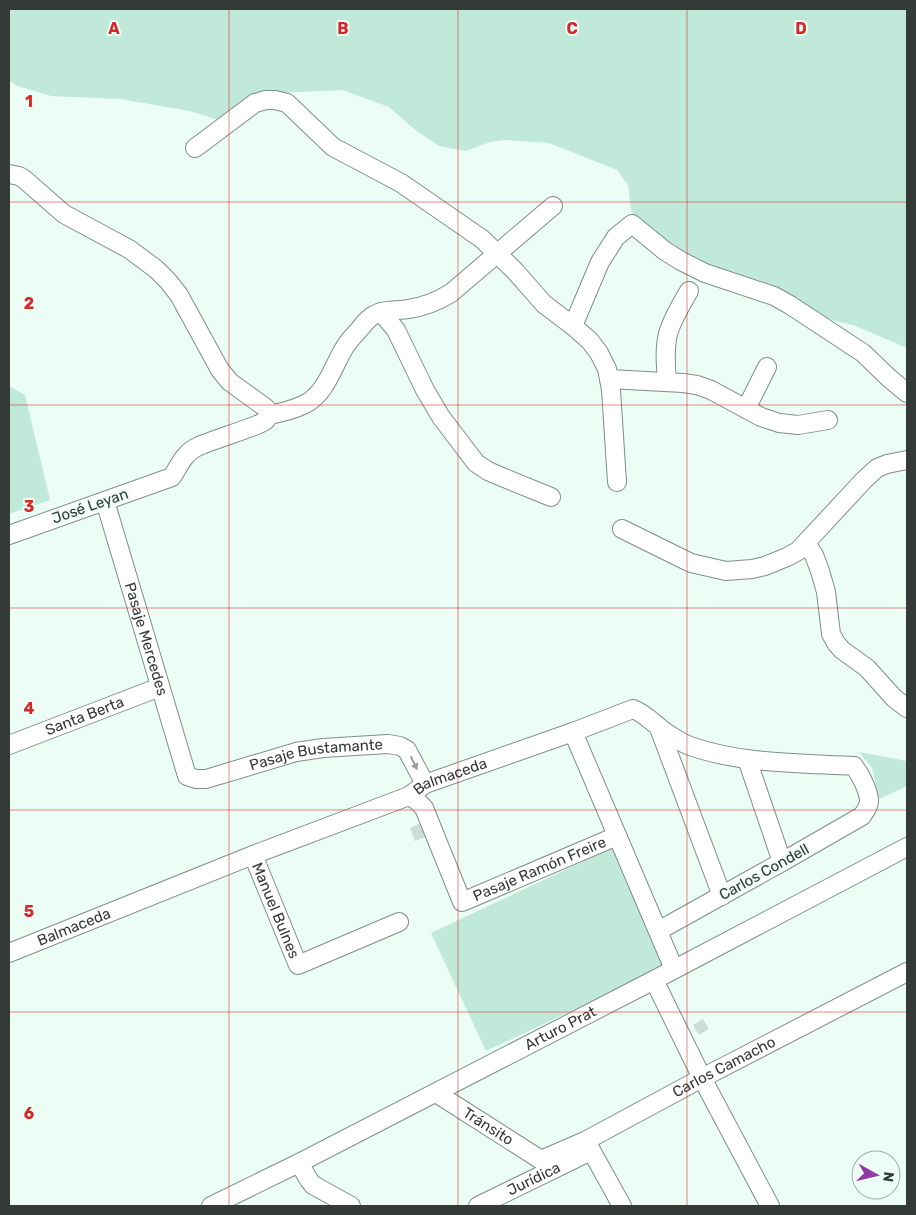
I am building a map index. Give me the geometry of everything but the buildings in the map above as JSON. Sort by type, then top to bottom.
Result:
[{"type":"street","points":[[195,148],[255,104],[266,100],[287,103],[333,147],[401,183],[482,239],[544,304],[590,341],[599,353],[607,369],[611,390],[617,482]]},
{"type":"street","points":[[9,174],[24,179],[64,214],[129,249],[156,269],[179,294],[220,370],[230,382],[266,408],[268,416],[283,413],[305,404],[313,398],[328,378],[351,338],[374,314],[415,308],[441,299],[451,293],[553,206]]},
{"type":"street","points":[[573,326],[600,262],[616,237],[632,224],[665,251],[681,261],[705,273],[774,296],[790,305],[863,353],[907,393]]},
{"type":"street","points":[[667,382],[666,347],[668,335],[672,323],[689,291]]},
{"type":"street","points":[[381,312],[396,330],[425,390],[441,417],[476,463],[495,474],[551,498]]},
{"type":"street","points":[[746,409],[766,367]]},
{"type":"street","points":[[609,379],[667,382],[704,387],[761,417],[779,423],[798,425],[828,420]]},
{"type":"street","name":"José Leyan","points":[[9,535],[172,477],[184,456],[195,448],[262,423],[268,416]]},
{"type":"street","points":[[622,529],[692,563],[726,571],[752,569],[776,562],[798,551],[877,468],[907,460]]},
{"type":"street","name":"Pasaje Mercedes","points":[[105,501],[187,776]]},
{"type":"street","points":[[806,543],[814,555],[820,571],[826,592],[831,634],[836,643],[842,650],[868,668],[894,698],[907,708]]},
{"type":"street","name":"Santa Berta","points":[[9,745],[160,687]]},
{"type":"street","name":"Balmaceda","points":[[9,954],[253,855],[409,796],[425,784],[633,709],[643,713],[659,728],[689,746],[747,759],[854,766],[861,776],[869,800],[867,809]]},
{"type":"street","points":[[659,728],[722,896]]},
{"type":"street","points":[[573,732],[674,969]]},
{"type":"street","name":"Pasaje Bustamante","points":[[187,776],[196,779],[206,779],[278,757],[310,750],[388,744],[400,746],[407,750],[425,784]]},
{"type":"street","points":[[747,759],[782,862]]},
{"type":"street","name":"Pasaje Ramón Freire","points":[[409,796],[424,808],[462,902],[617,836]]},
{"type":"street","name":"Carlos Condell","points":[[658,931],[862,816],[867,809]]},
{"type":"street","name":"Arturo Prat","points":[[211,1206],[230,1202],[299,1163],[654,980],[907,846]]},
{"type":"street","name":"Manuel Bulnes","points":[[253,855],[298,965],[399,922]]},
{"type":"street","name":"Carlos Camacho","points":[[541,1160],[588,1146],[702,1078],[907,972]]},
{"type":"street","points":[[654,980],[702,1078],[770,1206]]},
{"type":"street","name":"Tránsito","points":[[436,1093],[541,1160]]},
{"type":"street","points":[[588,1146],[621,1206]]},
{"type":"street","name":"Jurídica","points":[[478,1206],[588,1146]]},
{"type":"street","points":[[299,1163],[311,1183],[351,1206]]},
{"type":"green space","points":[[9,9],[907,9],[907,348],[853,325],[822,318],[644,235],[632,215],[628,185],[617,170],[549,143],[503,140],[490,142],[466,151],[439,146],[414,129],[389,107],[342,90],[279,93],[218,120],[190,111],[120,99],[51,96],[18,86],[9,81]]},
{"type":"green space","points":[[9,386],[25,395],[50,500],[9,514]]},
{"type":"green space","points":[[859,752],[907,761],[907,786],[879,799],[872,768]]},
{"type":"green space","points":[[614,847],[669,965],[486,1051],[431,933]]}]
